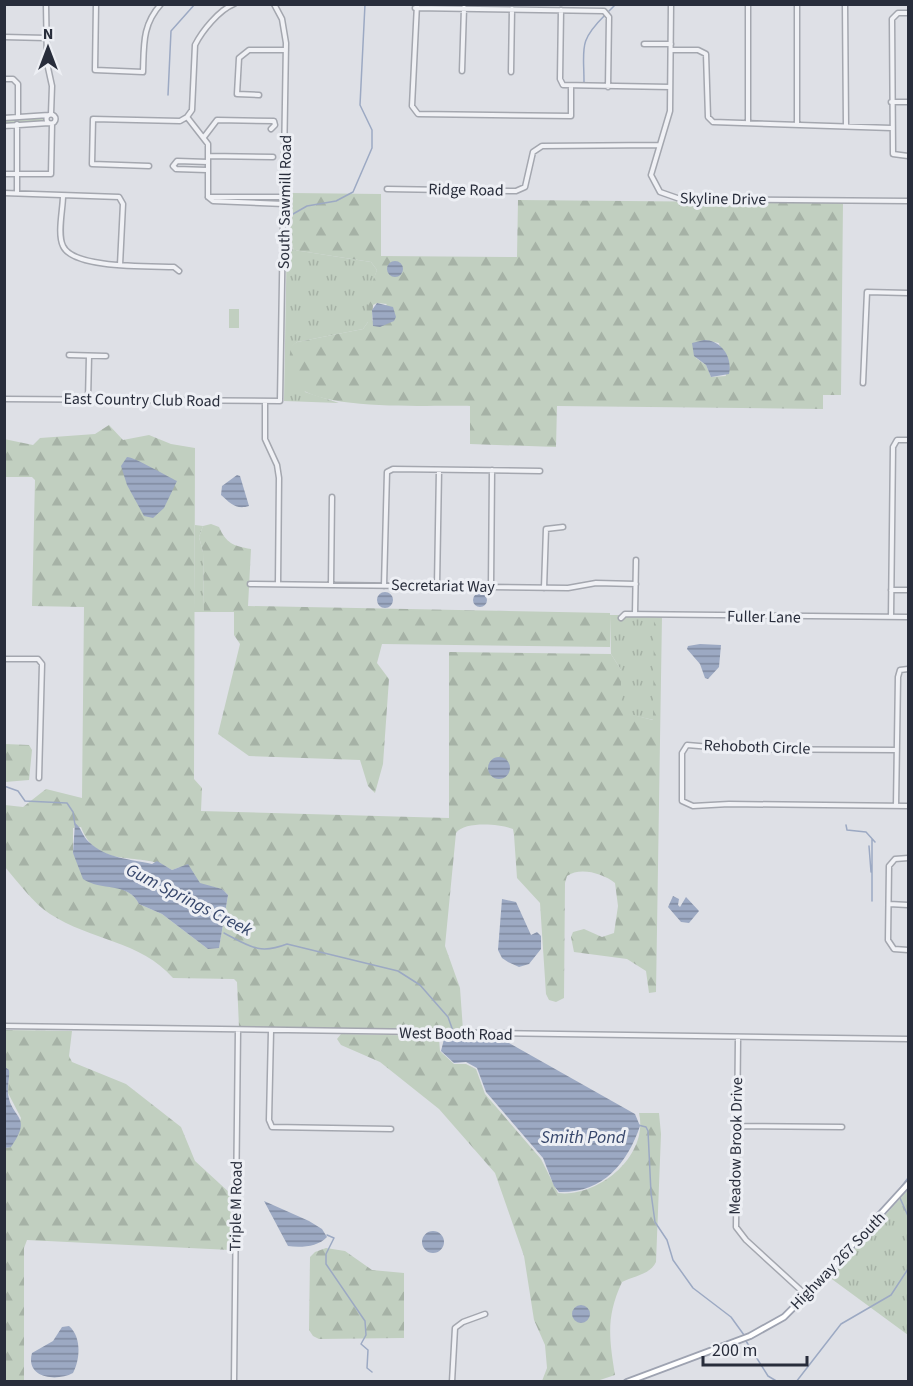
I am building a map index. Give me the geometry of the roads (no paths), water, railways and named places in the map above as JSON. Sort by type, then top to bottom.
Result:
[{"type":"main road","name":"Highway 267 South","points":[[627,1382],[750,1335],[784,1317],[909,1185]]},
{"type":"street","points":[[4,174],[51,174],[52,86],[47,64],[46,4]]},
{"type":"street","points":[[96,4],[94,70],[143,72],[145,30],[149,18],[161,4]]},
{"type":"street","points":[[149,166],[93,164],[93,119],[180,121],[187,117],[192,110],[195,45],[198,38],[224,10],[234,4]]},
{"type":"street","name":"South Sawmill Road","points":[[274,4],[283,24],[286,50],[280,401]]},
{"type":"street","name":"Skyline Drive","points":[[671,4],[669,119],[653,165],[652,179],[660,192],[673,198],[909,201]]},
{"type":"street","points":[[748,4],[748,123]]},
{"type":"street","points":[[797,4],[797,125]]},
{"type":"street","points":[[845,4],[846,126]]},
{"type":"street","points":[[571,87],[571,116],[421,115],[415,112],[412,106],[416,6],[607,13],[609,17],[608,87]]},
{"type":"street","points":[[462,71],[464,8]]},
{"type":"street","points":[[511,72],[512,9]]},
{"type":"street","points":[[561,10],[560,79],[563,85],[571,87],[670,87]]},
{"type":"street","points":[[909,13],[898,13],[892,19],[891,102],[893,154],[909,156]]},
{"type":"street","points":[[4,37],[46,38]]},
{"type":"street","points":[[644,44],[671,44]]},
{"type":"street","points":[[259,95],[237,94],[239,58],[245,52],[254,49],[286,50]]},
{"type":"street","points":[[671,50],[698,50],[706,54],[709,121],[891,128]]},
{"type":"street","points":[[4,79],[13,79],[18,84],[18,115]]},
{"type":"street","points":[[891,102],[909,102]]},
{"type":"street","points":[[4,118],[18,115],[50,115],[56,118],[50,124],[4,126]]},
{"type":"street","points":[[187,117],[204,137],[208,156],[208,197],[213,201],[285,204]]},
{"type":"street","points":[[204,137],[217,120],[274,121],[275,125],[271,129]]},
{"type":"street","points":[[17,124],[17,193]]},
{"type":"street","name":"Ridge Road","points":[[387,189],[516,191],[525,186],[533,152],[542,146],[659,145]]},
{"type":"street","points":[[208,156],[273,157]]},
{"type":"street","points":[[207,170],[176,169],[174,163],[208,162]]},
{"type":"street","points":[[4,193],[117,196],[122,200],[120,265]]},
{"type":"street","points":[[63,196],[63,248],[68,253],[98,263],[174,267],[179,271]]},
{"type":"street","points":[[208,197],[285,197]]},
{"type":"street","points":[[863,383],[867,292],[909,293]]},
{"type":"street","points":[[69,356],[106,356]]},
{"type":"street","points":[[88,400],[89,356]]},
{"type":"street","name":"East Country Club Road","points":[[4,399],[280,401]]},
{"type":"street","points":[[265,402],[265,439],[277,465],[279,478],[278,584]]},
{"type":"street","points":[[891,617],[893,447],[897,440],[909,440]]},
{"type":"street","points":[[384,585],[387,472],[393,469],[540,471]]},
{"type":"street","points":[[437,586],[439,470]]},
{"type":"street","points":[[491,587],[492,470]]},
{"type":"street","points":[[331,585],[332,497]]},
{"type":"street","points":[[544,588],[546,529],[563,527]]},
{"type":"street","points":[[635,614],[636,560]]},
{"type":"street","name":"Secretariat Way","points":[[250,584],[544,588],[636,584]]},
{"type":"street","points":[[891,590],[909,590]]},
{"type":"street","name":"Fuller Lane","points":[[621,618],[625,614],[909,617]]},
{"type":"street","points":[[4,658],[38,659],[42,664],[39,778]]},
{"type":"street","points":[[909,669],[898,673],[896,750],[896,806],[909,806]]},
{"type":"street","name":"Rehoboth Circle","points":[[896,750],[735,748],[703,745],[684,747],[681,796],[684,804],[693,806],[763,804],[896,806]]},
{"type":"street","points":[[909,858],[895,859],[890,863],[889,904],[890,944],[894,949],[909,950]]},
{"type":"street","points":[[889,904],[909,905]]},
{"type":"street","name":"West Booth Road","points":[[4,1026],[909,1040]]},
{"type":"street","name":"Triple M Road","points":[[234,1382],[238,1030]]},
{"type":"street","points":[[271,1031],[269,1120],[272,1127],[391,1129]]},
{"type":"street","name":"Meadow Brook Drive","points":[[738,1038],[736,1227],[746,1240],[806,1296]]},
{"type":"street","points":[[736,1126],[842,1126]]},
{"type":"street","points":[[452,1382],[455,1328],[463,1322],[485,1314]]},
{"type":"water","points":[[395,261],[401,263],[403,269],[401,275],[395,277],[389,275],[387,269],[389,263]]},
{"type":"water","points":[[377,303],[393,307],[396,317],[394,321],[380,327],[373,326],[372,310]]},
{"type":"water","points":[[704,340],[716,343],[724,351],[729,362],[729,374],[711,377],[706,365],[694,356],[692,343]]},
{"type":"water","points":[[127,457],[177,481],[164,508],[153,518],[144,516],[127,485],[121,466]]},
{"type":"water","points":[[237,475],[240,476],[249,506],[237,506],[221,495],[222,486]]},
{"type":"water","points":[[385,592],[393,600],[385,608],[377,600]]},
{"type":"water","points":[[477,593],[483,593],[487,600],[483,607],[477,607],[473,603],[473,597]]},
{"type":"water","points":[[721,645],[719,667],[708,679],[705,678],[700,664],[687,649],[688,646]]},
{"type":"water","points":[[499,757],[507,760],[510,768],[507,776],[499,779],[491,776],[488,768],[491,760]]},
{"type":"water","points":[[75,823],[87,840],[102,851],[152,864],[157,861],[172,870],[188,864],[200,883],[222,889],[228,895],[219,948],[208,949],[162,914],[139,904],[128,892],[90,883],[83,879],[73,853]]},
{"type":"water","points":[[673,896],[679,899],[680,907],[686,897],[699,911],[689,923],[681,922],[668,907]]},
{"type":"water","points":[[502,899],[516,902],[531,935],[537,932],[541,936],[541,949],[529,964],[519,967],[502,958],[498,950]]},
{"type":"water","name":"Smith Pond","points":[[455,1037],[490,1039],[509,1043],[635,1114],[640,1126],[635,1140],[620,1164],[601,1182],[575,1191],[559,1192],[554,1186],[543,1158],[486,1092],[477,1068],[466,1062],[454,1063],[441,1051],[444,1039]]},
{"type":"water","points":[[5,1067],[9,1070],[10,1102],[21,1123],[11,1147],[5,1148]]},
{"type":"water","points":[[264,1201],[309,1221],[322,1229],[327,1237],[309,1246],[288,1246]]},
{"type":"water","points":[[433,1231],[443,1238],[444,1242],[437,1252],[433,1253],[423,1246],[422,1242],[429,1232]]},
{"type":"water","points":[[581,1305],[587,1308],[590,1314],[587,1320],[581,1323],[575,1320],[572,1314],[575,1308]]},
{"type":"water","points":[[69,1326],[78,1342],[77,1362],[73,1373],[51,1377],[37,1373],[31,1361],[32,1353],[53,1341],[62,1327]]},
{"type":"waterway","points":[[168,95],[171,31],[195,4]]},
{"type":"waterway","points":[[286,218],[307,206],[336,201],[353,192],[372,148],[372,130],[360,105],[365,4]]},
{"type":"waterway","points":[[609,11],[616,4]]},
{"type":"waterway","points":[[584,83],[586,39],[605,15]]},
{"type":"waterway","name":"Gum Springs Creek","points":[[4,786],[18,791],[25,801],[67,803],[73,812],[75,825]]},
{"type":"waterway","points":[[846,825],[847,830],[866,832],[875,842]]},
{"type":"waterway","points":[[872,839],[872,901]]},
{"type":"waterway","points":[[869,846],[871,872]]},
{"type":"waterway","name":"Gum Springs Creek","points":[[224,933],[254,948],[269,949],[287,944],[398,971],[420,985],[448,1017],[453,1031]]},
{"type":"waterway","name":"Gum Springs Creek","points":[[638,1125],[646,1127],[648,1131],[655,1222],[667,1240],[673,1260],[693,1288],[731,1317],[744,1335]]},
{"type":"waterway","points":[[896,1194],[908,1178]]},
{"type":"waterway","points":[[900,1198],[908,1216]]},
{"type":"waterway","points":[[327,1235],[334,1238],[326,1254],[326,1264],[365,1321],[366,1335],[361,1344],[368,1350],[367,1368],[372,1372]]},
{"type":"waterway","points":[[796,1382],[841,1324],[891,1295],[908,1269]]},
{"type":"waterway","name":"Gum Springs Creek","points":[[746,1341],[768,1376],[778,1382]]}]
